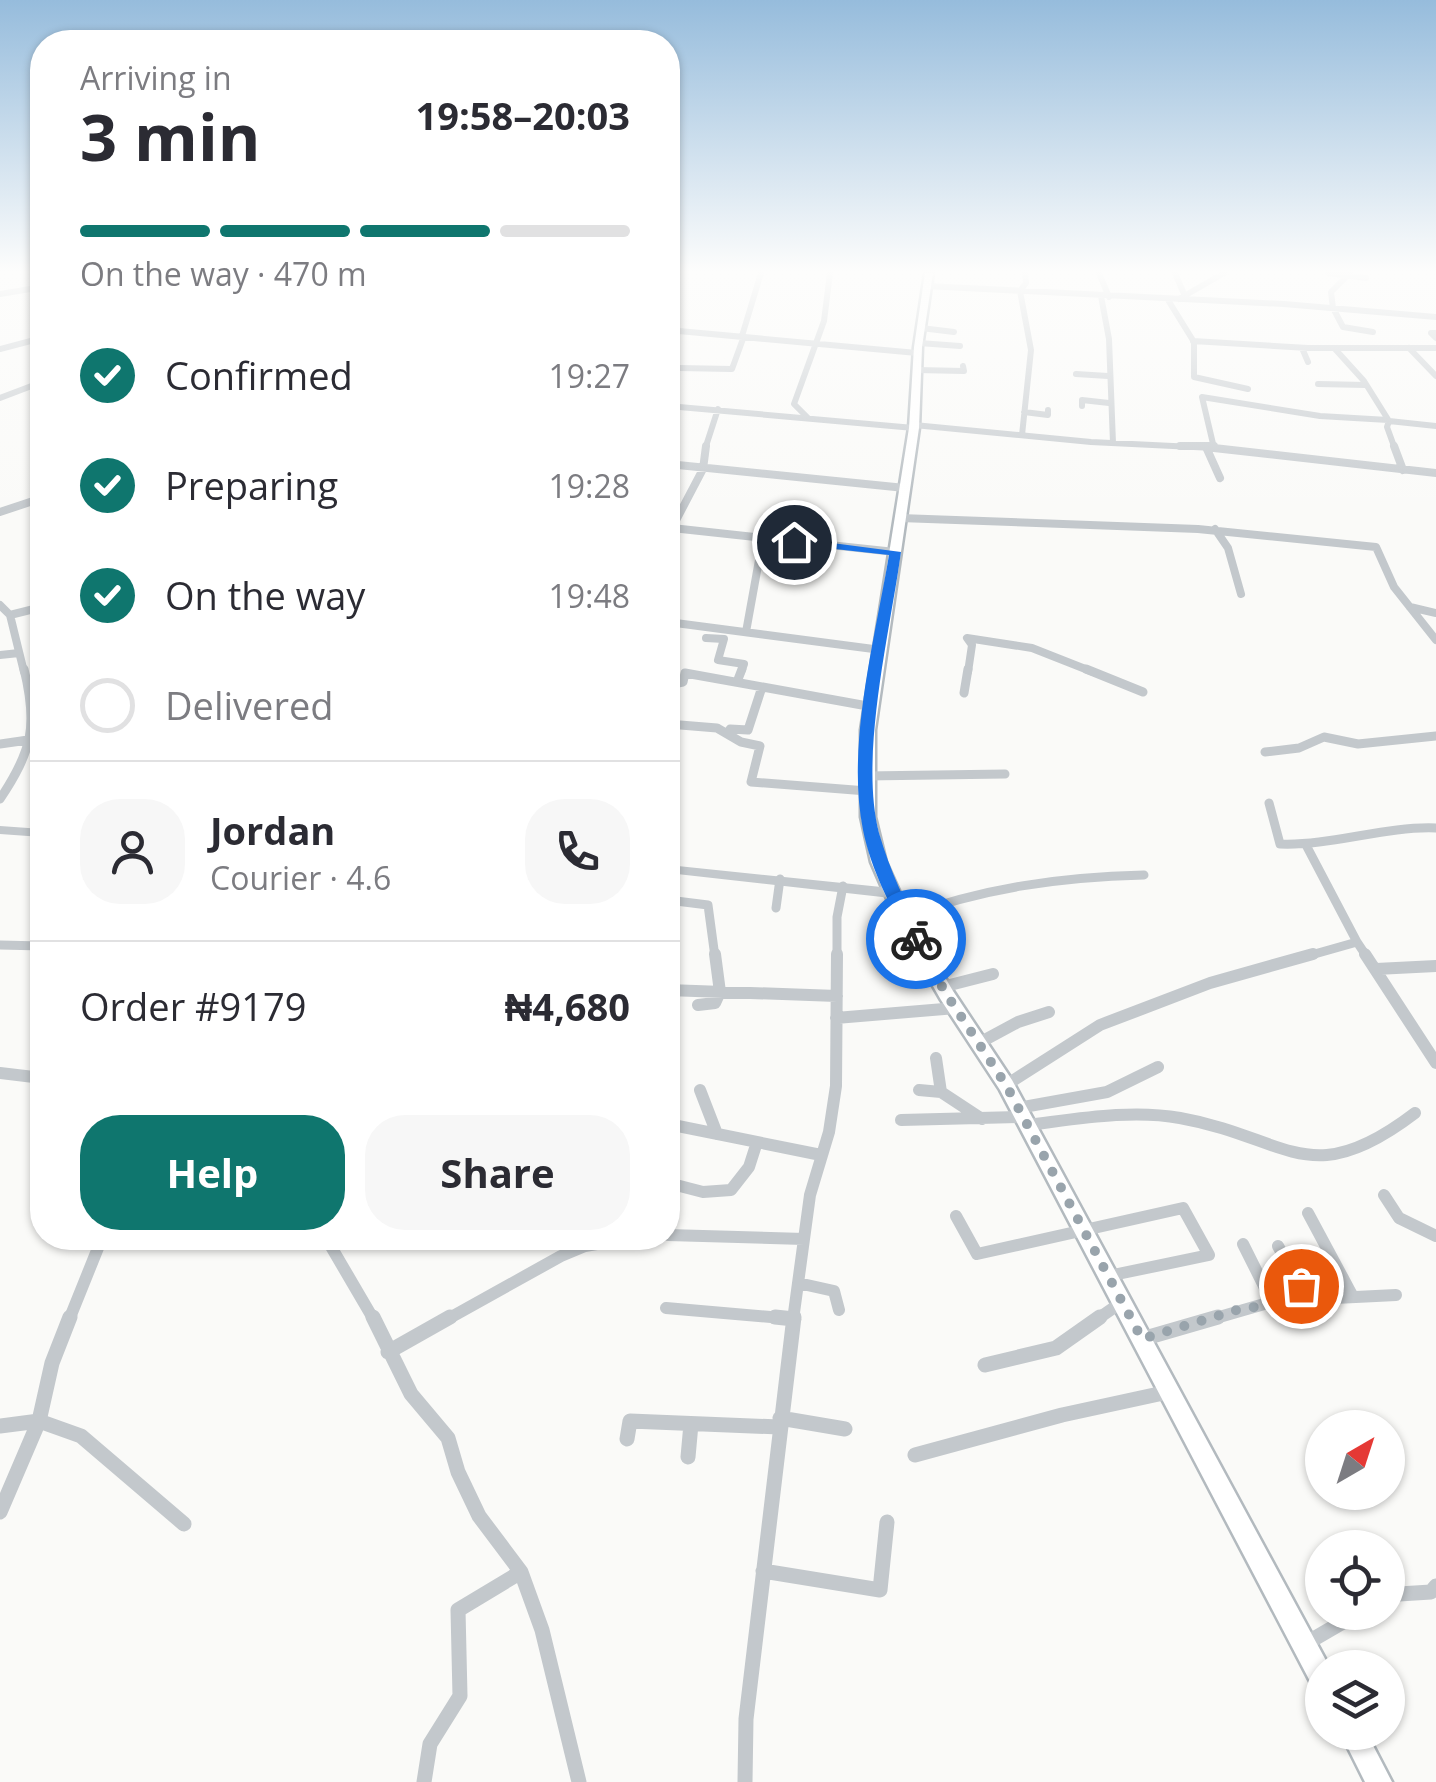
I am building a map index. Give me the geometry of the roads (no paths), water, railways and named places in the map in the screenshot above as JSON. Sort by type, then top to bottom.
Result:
[{"type":"main road","points":[[918,356],[914,426],[872,708],[867,784],[870,830],[891,893],[942,987],[1006,1085],[1307,1650]]},
{"type":"main road","points":[[1361,1750],[1378,1782]]},
{"type":"street","points":[[680,368],[732,369],[736,356]]},
{"type":"street","points":[[808,418],[794,404],[811,356]]},
{"type":"street","points":[[934,356],[964,370],[963,366]]},
{"type":"street","points":[[1022,435],[1030,356]]},
{"type":"street","points":[[1109,356],[1113,443]]},
{"type":"street","points":[[1193,356],[1194,376],[1248,389]]},
{"type":"street","points":[[1305,356],[1308,362]]},
{"type":"street","points":[[1341,356],[1389,420],[1390,438],[1403,470]]},
{"type":"street","points":[[1417,356],[1436,376]]},
{"type":"street","points":[[1076,374],[1108,376]]},
{"type":"street","points":[[1318,384],[1366,385]]},
{"type":"street","points":[[0,398],[30,387]]},
{"type":"street","points":[[1220,478],[1210,448],[1202,397],[1320,416],[1436,426]]},
{"type":"street","points":[[1082,406],[1082,400],[1109,403]]},
{"type":"street","points":[[680,406],[1210,448],[1436,473]]},
{"type":"street","points":[[680,512],[703,469],[702,457],[718,408]]},
{"type":"street","points":[[1024,412],[1048,414],[1048,410]]},
{"type":"street","points":[[680,466],[905,488]]},
{"type":"street","points":[[0,512],[30,502]]},
{"type":"street","points":[[900,518],[1215,529],[1376,547],[1394,587],[1436,640]]},
{"type":"street","points":[[1215,529],[1228,548],[1241,594]]},
{"type":"street","points":[[680,532],[895,552]]},
{"type":"street","points":[[750,635],[762,538]]},
{"type":"street","points":[[0,605],[10,614],[30,694]]},
{"type":"street","points":[[1409,607],[1436,614]]},
{"type":"street","points":[[10,614],[30,610]]},
{"type":"street","points":[[680,624],[881,650]]},
{"type":"street","points":[[706,638],[724,638],[718,660],[744,664],[737,682]]},
{"type":"street","points":[[964,693],[972,645],[967,638],[1032,648],[1142,692]]},
{"type":"street","points":[[0,655],[19,653]]},
{"type":"street","points":[[680,683],[685,674],[872,708]]},
{"type":"street","points":[[680,725],[748,730],[762,687]]},
{"type":"street","points":[[0,800],[26,760],[30,721]]},
{"type":"street","points":[[717,728],[742,742],[760,746],[751,782],[867,784],[1005,774]]},
{"type":"street","points":[[1265,752],[1298,748],[1324,737],[1358,744],[1436,736]]},
{"type":"street","points":[[0,744],[28,740]]},
{"type":"street","points":[[1269,803],[1280,844],[1306,846],[1310,842],[1374,836],[1402,827],[1436,828]]},
{"type":"street","points":[[0,830],[30,832]]},
{"type":"street","points":[[1306,846],[1356,942],[1436,1063]]},
{"type":"street","points":[[680,870],[891,893]]},
{"type":"street","points":[[904,916],[972,891],[1030,879],[1144,875]]},
{"type":"street","points":[[776,908],[780,878]]},
{"type":"street","points":[[745,1782],[746,1719],[798,1283],[836,1086],[837,918],[842,886]]},
{"type":"street","points":[[680,902],[708,905],[720,992],[715,1003],[698,1005]]},
{"type":"street","points":[[1006,1085],[1100,1025],[1210,983],[1356,942]]},
{"type":"street","points":[[0,945],[30,946]]},
{"type":"street","points":[[1376,969],[1436,966]]},
{"type":"street","points":[[942,987],[993,974]]},
{"type":"street","points":[[680,990],[836,996]]},
{"type":"street","points":[[836,1018],[956,1008]]},
{"type":"street","points":[[978,1043],[1018,1022],[1049,1012]]},
{"type":"street","points":[[936,1058],[941,1092]]},
{"type":"street","points":[[1023,1117],[1124,1086],[1158,1067]]},
{"type":"street","points":[[0,1073],[30,1077]]},
{"type":"street","points":[[700,1090],[717,1134]]},
{"type":"street","points":[[919,1090],[941,1092],[983,1120]]},
{"type":"street","points":[[902,1120],[1177,1117],[1265,1146],[1323,1158],[1363,1148],[1391,1135],[1415,1113]]},
{"type":"street","points":[[680,1126],[821,1155]]},
{"type":"street","points":[[680,1186],[702,1192],[731,1190],[749,1167],[757,1142]]},
{"type":"street","points":[[1384,1195],[1399,1218],[1436,1236]]},
{"type":"street","points":[[956,1216],[977,1254],[1182,1208],[1210,1255],[1108,1276]]},
{"type":"street","points":[[1308,1213],[1352,1295]]},
{"type":"street","points":[[680,1235],[804,1239]]},
{"type":"street","points":[[1243,1244],[1272,1302]]},
{"type":"street","points":[[1278,1246],[1307,1298]]},
{"type":"street","points":[[0,1512],[40,1422],[52,1364],[97,1250]]},
{"type":"street","points":[[333,1250],[411,1394],[448,1438],[458,1472],[479,1516],[521,1572],[542,1630],[579,1782]]},
{"type":"street","points":[[388,1352],[575,1250]]},
{"type":"street","points":[[798,1283],[834,1291],[839,1310]]},
{"type":"street","points":[[1142,1339],[1272,1302],[1396,1295]]},
{"type":"street","points":[[985,1364],[1056,1348],[1122,1302]]},
{"type":"street","points":[[666,1308],[794,1319]]},
{"type":"street","points":[[914,1455],[1062,1415],[1170,1392]]},
{"type":"street","points":[[627,1439],[630,1420],[780,1423],[845,1429]]},
{"type":"street","points":[[0,1426],[40,1422],[80,1436],[184,1524]]},
{"type":"street","points":[[688,1458],[691,1424]]},
{"type":"street","points":[[763,1571],[880,1590],[887,1522]]},
{"type":"street","points":[[424,1782],[430,1744],[460,1696],[458,1610],[521,1572]]},
{"type":"street","points":[[1405,1594],[1431,1592],[1436,1586]]},
{"type":"street","points":[[1304,1644],[1328,1630]]}]
